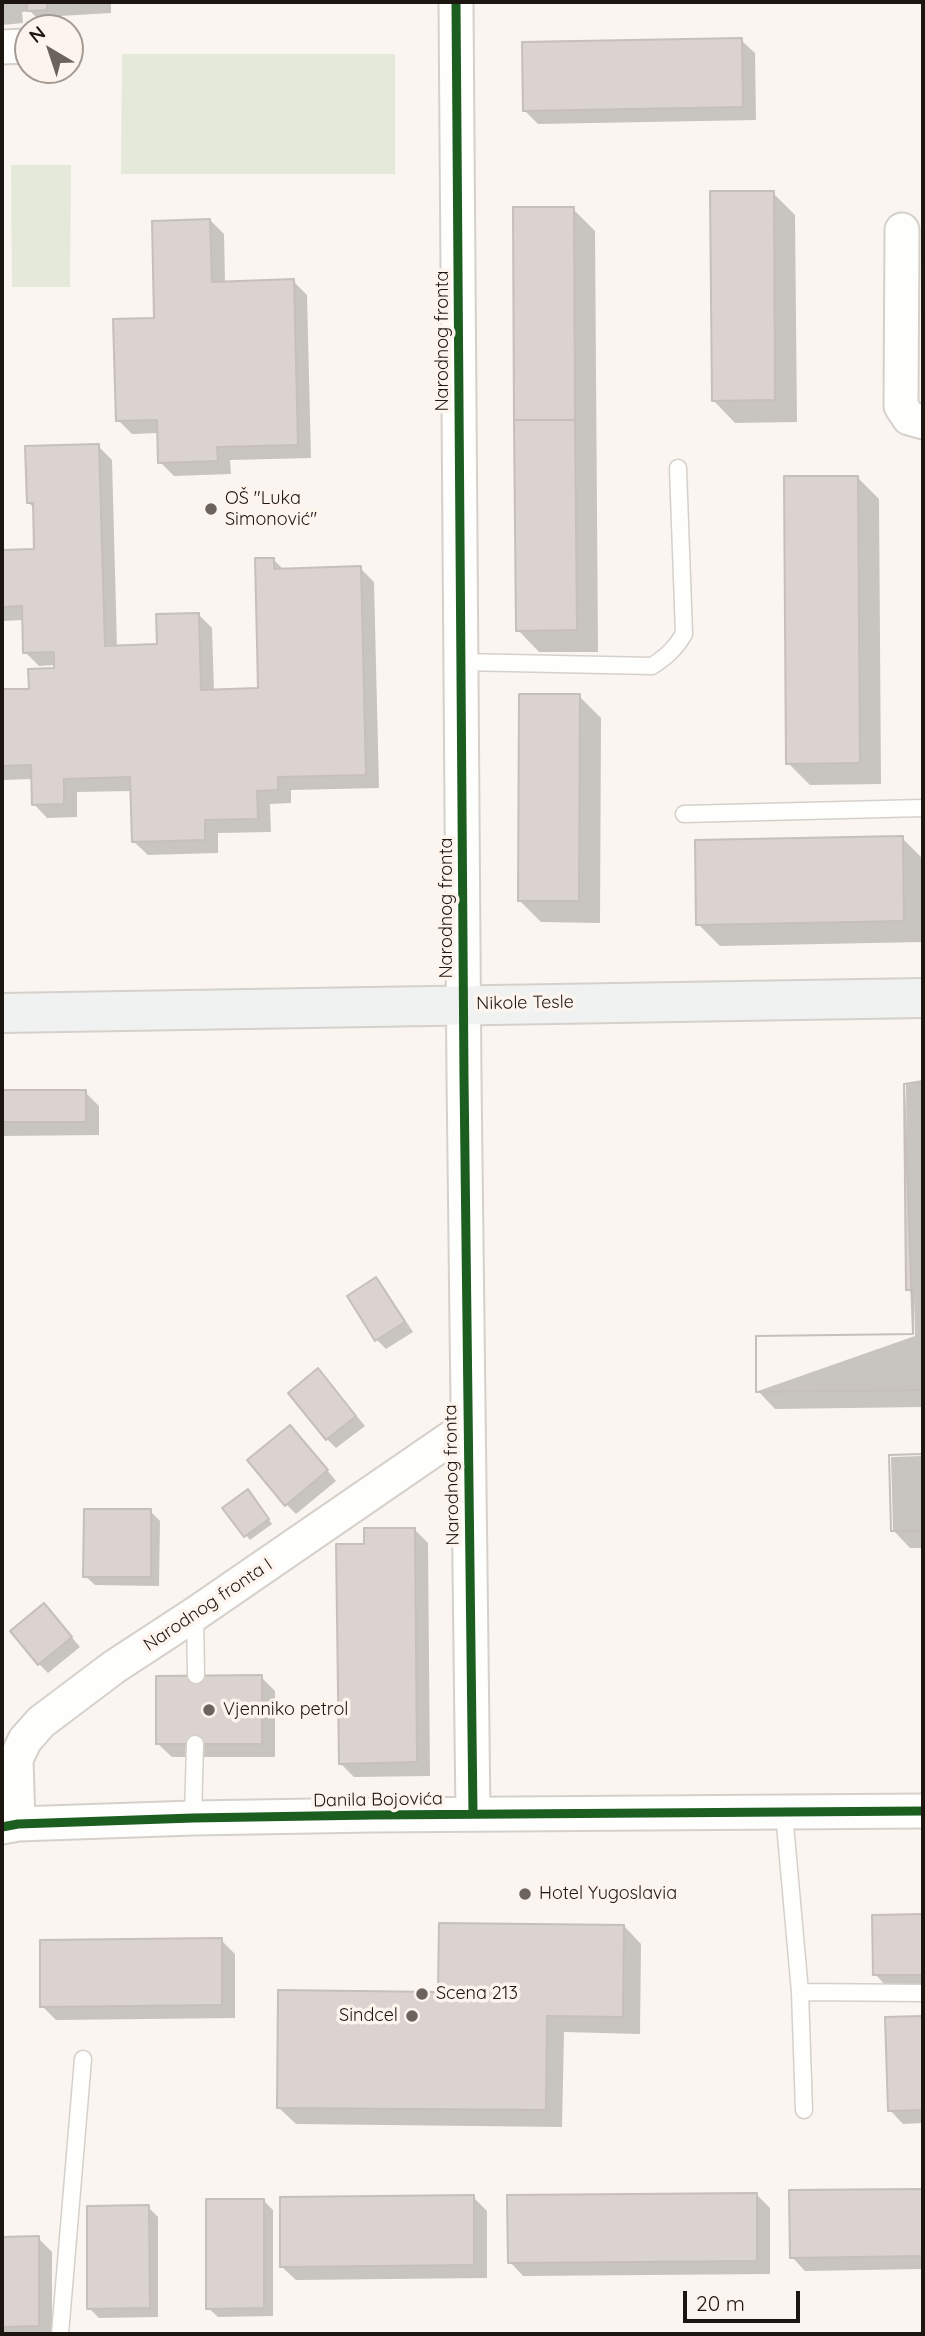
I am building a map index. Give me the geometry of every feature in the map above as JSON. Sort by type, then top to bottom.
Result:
[{"type":"street","name":"Narodnog fronta","points":[[456,2],[463,1004],[473,1814]]},
{"type":"street","points":[[902,230],[901,406],[909,418],[923,422]]},
{"type":"street","name":"Nikole Tesle","points":[[2,1013],[923,998]]},
{"type":"street","name":"Narodnog fronta I","points":[[10,1826],[16,1759],[24,1740],[41,1722],[114,1667],[195,1615],[467,1427]]},
{"type":"street","name":"Danila Bojovića","points":[[10,1826],[193,1818],[923,1811]]},
{"type":"lane","points":[[461,662],[652,666],[666,658],[684,634],[678,468]]},
{"type":"lane","points":[[684,814],[923,808]]},
{"type":"lane","points":[[195,1615],[196,1675]]},
{"type":"lane","points":[[193,1818],[195,1745]]},
{"type":"lane","points":[[784,1813],[800,1992],[804,2110]]},
{"type":"lane","points":[[800,1992],[923,1993]]},
{"type":"lane","points":[[60,2334],[83,2059]]},
{"type":"green space","points":[[122,54],[395,54],[395,174],[121,174]]},
{"type":"green space","points":[[11,165],[71,165],[70,287],[12,287]]},
{"type":"building","points":[[27,2],[47,2],[47,10],[27,11]]},
{"type":"building","points":[[742,38],[743,107],[523,111],[522,42]]},
{"type":"building","points":[[710,191],[774,191],[775,400],[712,401]]},
{"type":"building","points":[[513,207],[574,207],[575,420],[514,420]]},
{"type":"building","points":[[210,219],[212,282],[294,279],[298,445],[217,447],[218,461],[158,463],[157,420],[116,421],[113,319],[154,318],[152,221]]},
{"type":"building","points":[[514,420],[575,420],[577,630],[516,631]]},
{"type":"building","points":[[99,444],[105,646],[157,644],[156,614],[199,613],[201,690],[258,688],[255,558],[274,558],[274,569],[361,566],[366,775],[278,777],[278,790],[257,791],[258,819],[205,820],[205,840],[132,842],[130,777],[64,779],[64,804],[32,805],[31,765],[2,766],[2,689],[29,689],[28,669],[54,668],[54,652],[23,653],[22,606],[2,607],[2,550],[34,549],[33,503],[27,503],[25,446]]},
{"type":"building","points":[[784,476],[858,476],[860,763],[786,764]]},
{"type":"building","points":[[519,694],[580,694],[579,901],[518,901]]},
{"type":"building","points":[[903,836],[904,921],[696,925],[695,840]]},
{"type":"building","points":[[923,1081],[923,1390],[756,1392],[756,1336],[913,1334],[904,1084]]},
{"type":"building","points":[[923,1083],[923,1390],[756,1392],[756,1336],[913,1334],[913,1290],[906,1290],[904,1084]]},
{"type":"building","points":[[2,1090],[86,1090],[86,1122],[2,1122]]},
{"type":"building","points":[[376,1277],[405,1322],[375,1341],[347,1296]]},
{"type":"building","points":[[318,1368],[356,1416],[326,1440],[288,1393]]},
{"type":"building","points":[[290,1425],[328,1470],[285,1506],[247,1460]]},
{"type":"building","points":[[923,1454],[923,1531],[891,1531],[889,1455]]},
{"type":"building","points":[[923,1454],[923,1530],[891,1531],[889,1455]]},
{"type":"building","points":[[248,1489],[269,1519],[244,1537],[222,1508]]},
{"type":"building","points":[[84,1509],[151,1509],[151,1577],[83,1577]]},
{"type":"building","points":[[364,1528],[415,1528],[417,1762],[339,1764],[336,1544],[364,1544]]},
{"type":"building","points":[[44,1603],[72,1637],[38,1665],[10,1631]]},
{"type":"building","name":"Vjenniko petrol","points":[[262,1675],[262,1744],[156,1744],[156,1676]]},
{"type":"building","points":[[923,1914],[923,1975],[873,1975],[872,1915]]},
{"type":"building","name":"Sindcel","points":[[439,1923],[624,1925],[623,2017],[547,2016],[546,2110],[277,2108],[278,1990],[438,1992]]},
{"type":"building","points":[[222,1938],[222,2005],[40,2007],[40,1940]]},
{"type":"building","points":[[923,2016],[923,2110],[888,2111],[885,2017]]},
{"type":"building","points":[[923,2189],[923,2256],[790,2258],[789,2190]]},
{"type":"building","points":[[757,2193],[757,2261],[508,2263],[507,2195]]},
{"type":"building","points":[[474,2195],[474,2265],[280,2267],[280,2197]]},
{"type":"building","points":[[206,2199],[264,2199],[264,2308],[206,2309]]},
{"type":"building","points":[[149,2205],[150,2308],[87,2309],[87,2206]]},
{"type":"building","points":[[39,2236],[39,2326],[2,2327],[2,2237]]},
{"type":"cycle path","points":[[456,2],[473,1814]]},
{"type":"cycle path","points":[[2,1827],[18,1824],[193,1818],[923,1811]]},
{"type":"place","name":"OŠ \"Luka Simonović\"","points":[[211,509]]},
{"type":"place","name":"Vjenniko petrol","points":[[209,1710]]},
{"type":"place","name":"Hotel Yugoslavia","points":[[525,1894]]},
{"type":"place","name":"Scena 213","points":[[422,1994]]},
{"type":"place","name":"Sindcel","points":[[412,2016]]}]
